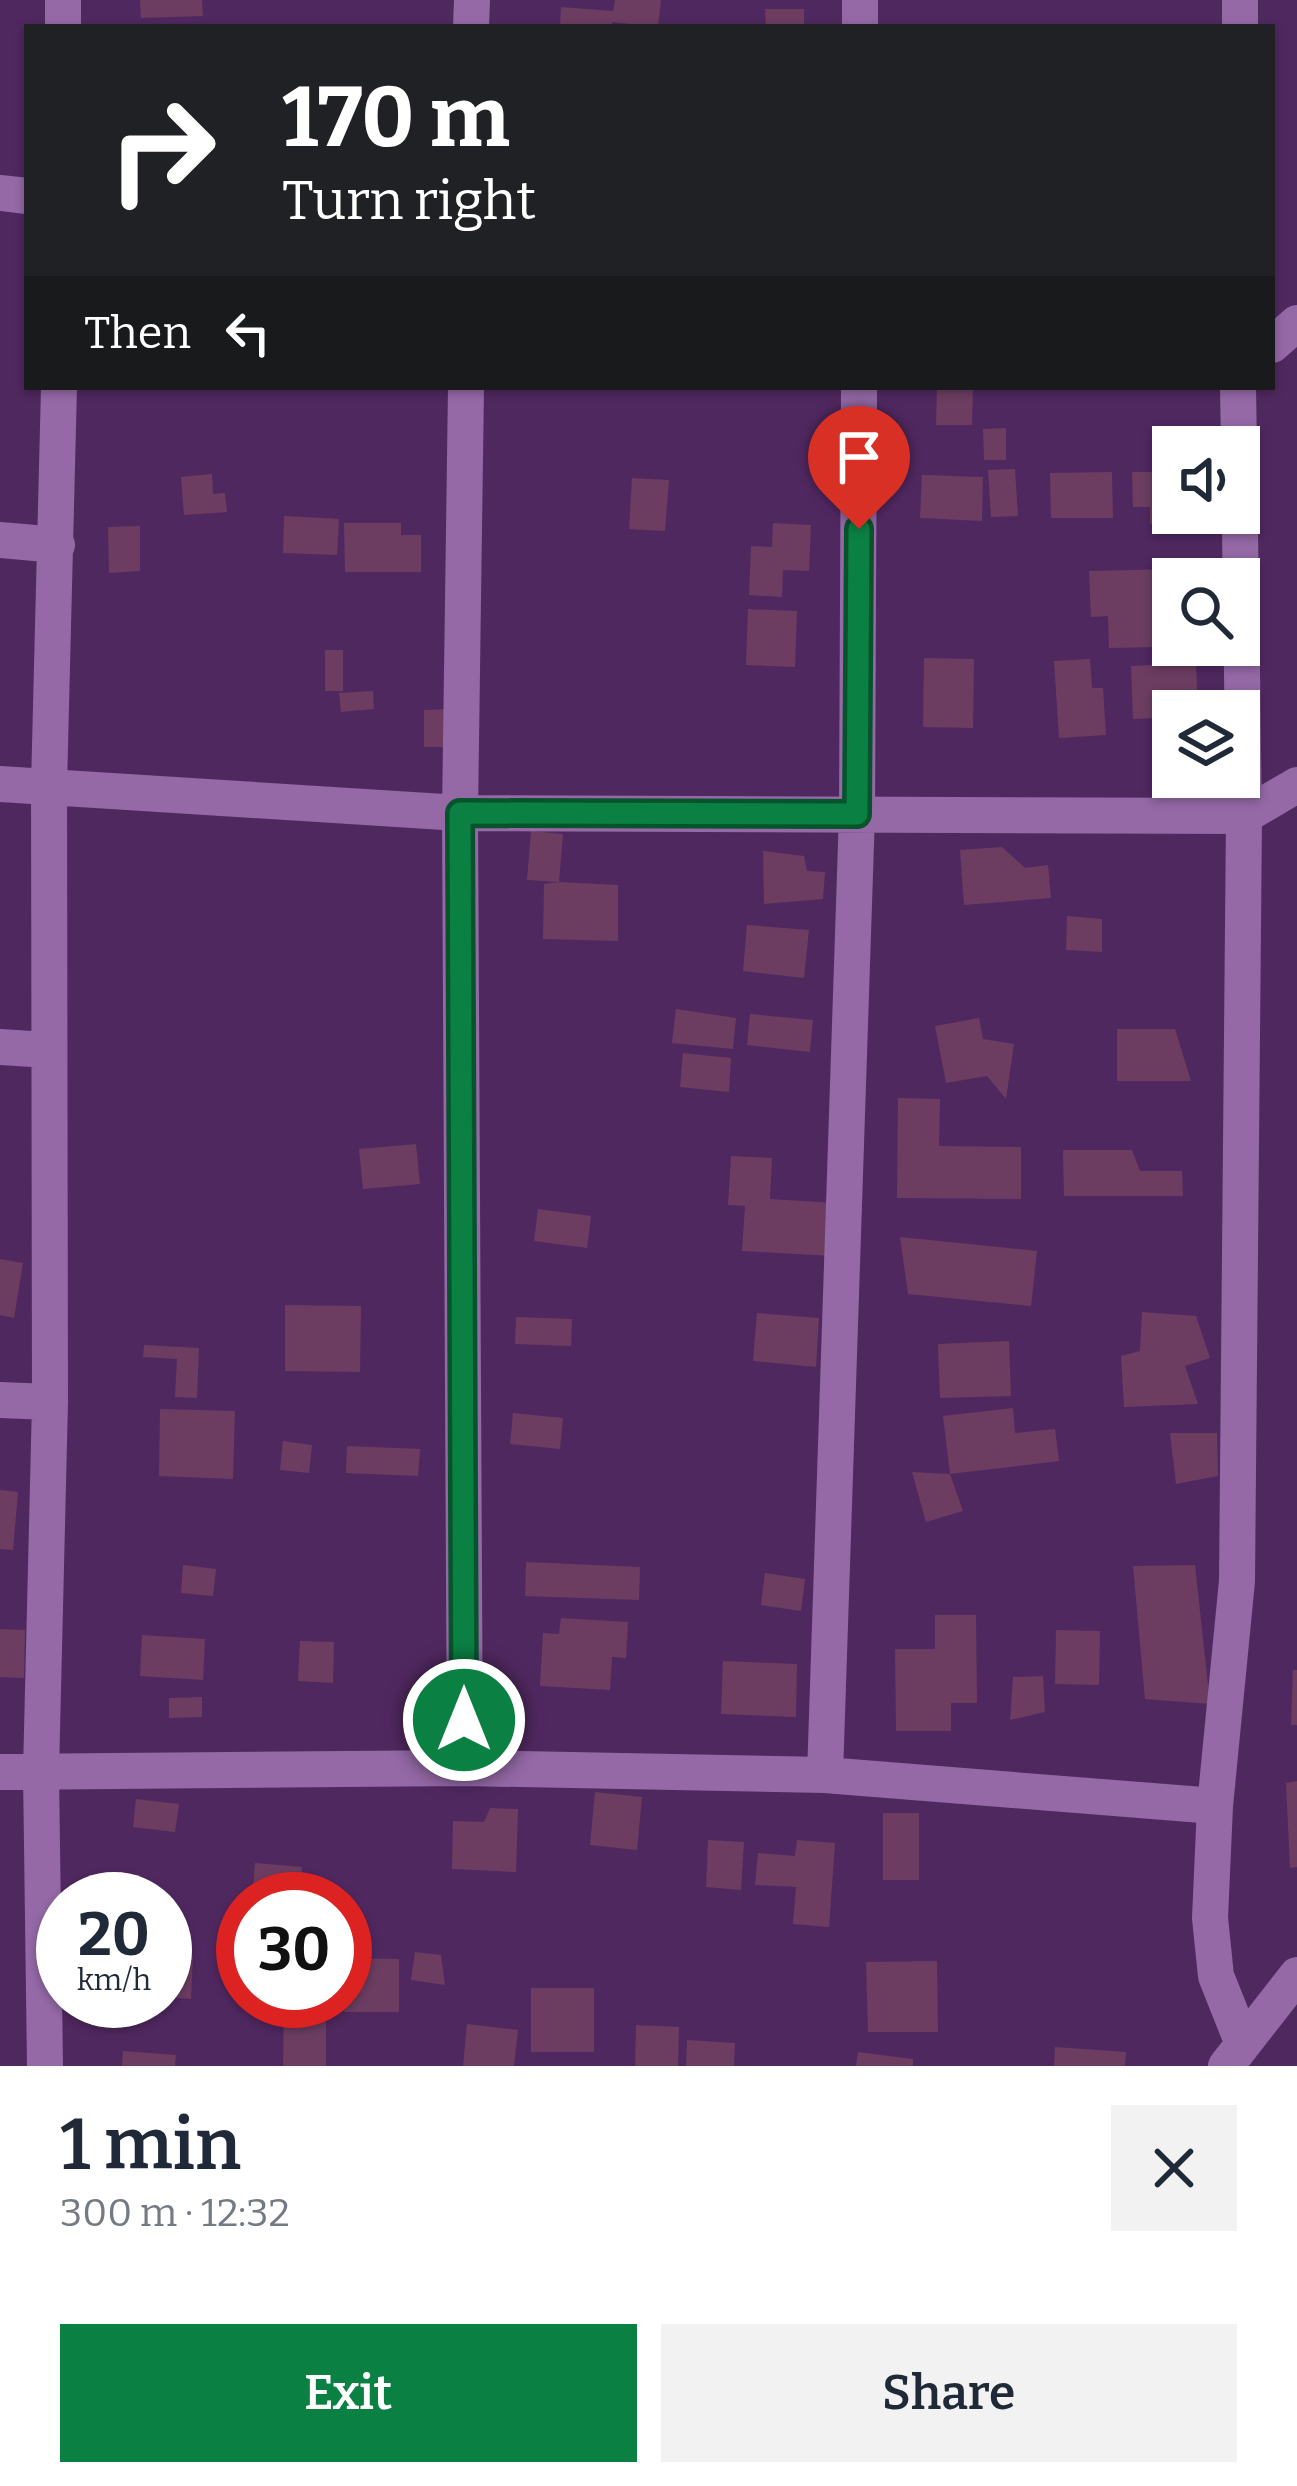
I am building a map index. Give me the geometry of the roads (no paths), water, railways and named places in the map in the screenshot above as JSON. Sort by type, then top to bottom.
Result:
[{"type":"street","points":[[45,2066],[41,1772],[50,1402],[49,786],[59,390]]},
{"type":"street","points":[[465,1768],[460,813],[466,390]]},
{"type":"street","points":[[825,1775],[857,814],[859,390]]},
{"type":"street","points":[[1238,390],[1239,426]]},
{"type":"street","points":[[1234,2055],[1216,1976],[1210,1918],[1215,1806],[1237,1581],[1244,816],[1240,534]]},
{"type":"street","points":[[0,540],[57,544]]},
{"type":"street","points":[[0,784],[460,813],[1244,816],[1297,785]]},
{"type":"street","points":[[0,1047],[48,1050]]},
{"type":"street","points":[[0,1400],[50,1402]]},
{"type":"street","points":[[0,1772],[465,1768],[825,1775],[1215,1806]]},
{"type":"street","points":[[1234,2055],[1297,1975]]}]
